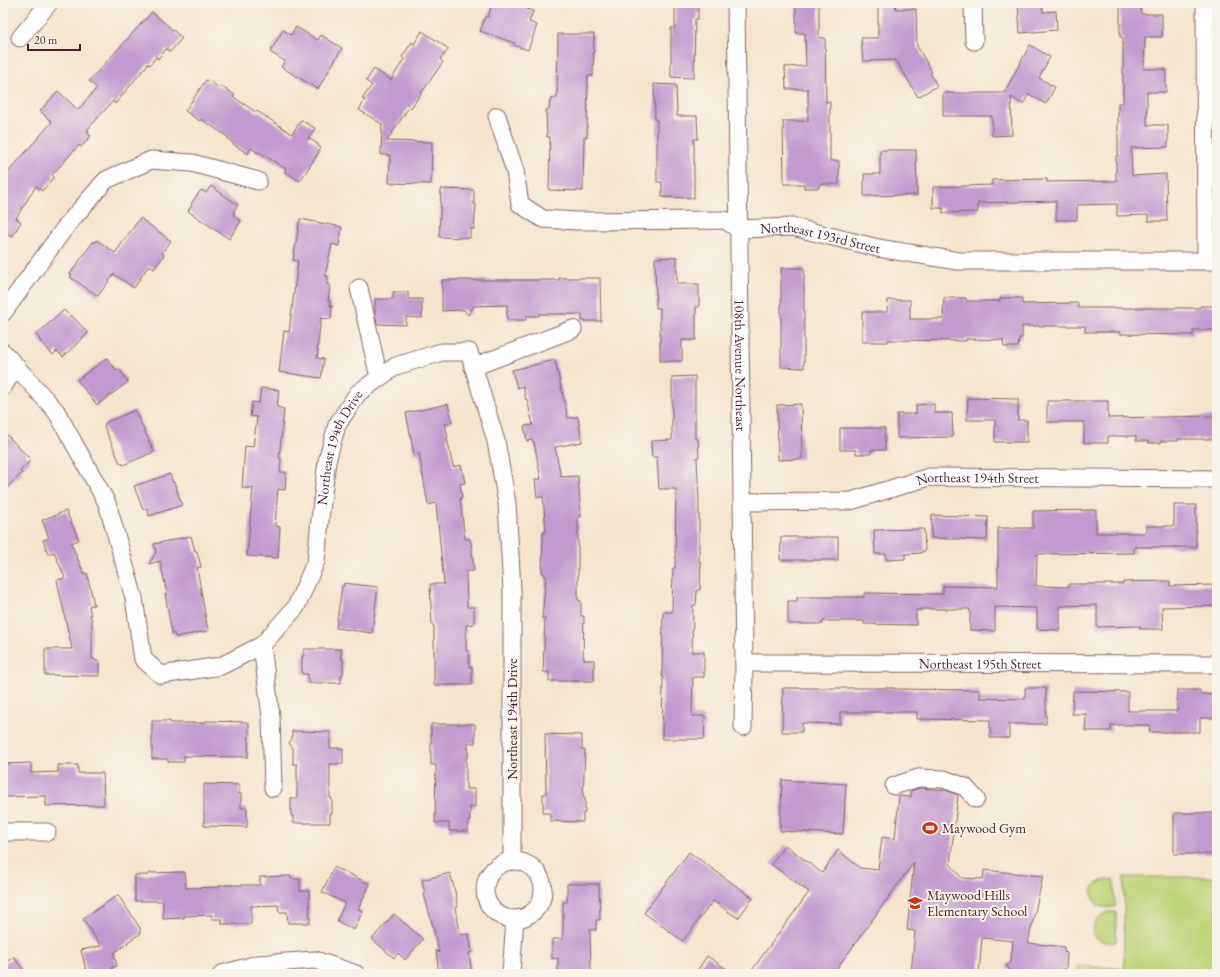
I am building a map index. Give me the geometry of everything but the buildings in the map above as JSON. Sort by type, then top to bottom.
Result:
[{"type":"street","points":[[20,38],[49,3]]},
{"type":"street","name":"108th Avenue Northeast","points":[[736,3],[744,663],[743,727]]},
{"type":"street","points":[[973,3],[974,41]]},
{"type":"street","points":[[1205,3],[1211,261]]},
{"type":"street","name":"Northeast 193rd Street","points":[[497,116],[515,171],[520,204],[543,218],[577,221],[725,220],[738,229],[793,227],[878,248],[958,261],[1211,261]]},
{"type":"street","points":[[3,313],[67,225],[106,180],[151,160],[192,163],[258,181]]},
{"type":"street","points":[[359,288],[379,378]]},
{"type":"street","points":[[473,367],[573,329]]},
{"type":"street","name":"Northeast 194th Drive","points":[[3,352],[56,411],[107,503],[134,598],[143,659],[161,675],[221,666],[262,645],[296,607],[316,561],[327,461],[337,425],[358,393],[396,366],[442,352],[469,352],[496,441],[507,503],[512,590],[512,861]]},
{"type":"street","points":[[3,388],[16,366]]},
{"type":"street","name":"Northeast 194th Street","points":[[742,502],[851,501],[929,477],[1217,479]]},
{"type":"street","points":[[262,645],[271,717],[273,788]]},
{"type":"street","name":"Northeast 195th Street","points":[[744,663],[1217,664]]},
{"type":"street","points":[[894,786],[918,778],[944,779],[965,787],[976,799]]},
{"type":"street","points":[[3,832],[47,832]]},
{"type":"street","points":[[512,861],[529,864],[540,877],[543,884],[542,897],[537,908],[524,918],[507,919],[499,916],[490,907],[485,896],[486,883],[491,872],[504,862],[512,861]]},
{"type":"street","points":[[511,974],[515,919]]},
{"type":"street","points":[[222,974],[258,964],[315,960],[356,974]]},
{"type":"green space","points":[[1124,877],[1217,877],[1217,974],[1124,974]]},
{"type":"green space","points":[[1114,879],[1115,907],[1100,906],[1094,901],[1092,890],[1096,884],[1100,882]]},
{"type":"green space","points":[[1107,912],[1116,912],[1116,942],[1099,940],[1093,933],[1095,924],[1102,915]]},
{"type":"green space","points":[[1077,966],[1120,968],[1119,974],[1076,974]]},
{"type":"place","name":"Maywood Gym","points":[[930,828]]},
{"type":"place","name":"Maywood Hills Elementary School","points":[[915,903]]}]
